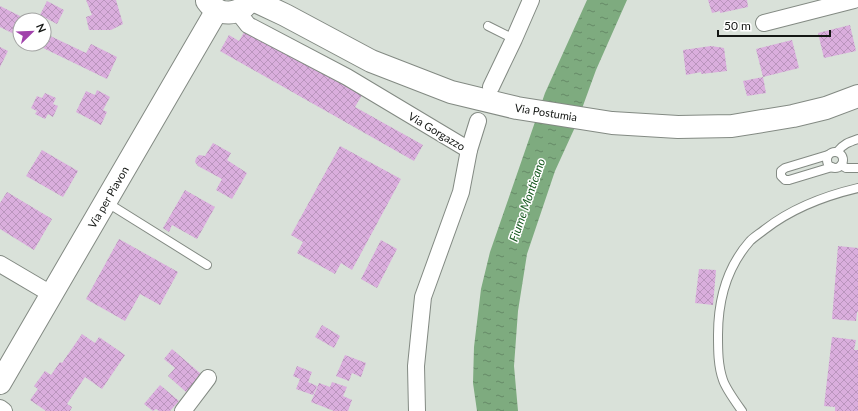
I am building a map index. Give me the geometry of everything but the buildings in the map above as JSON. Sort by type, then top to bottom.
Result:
[{"type":"main road","name":"Via Postumia","points":[[233,4],[285,15],[371,61],[451,92],[517,108],[600,121],[678,127],[732,126],[793,116],[826,108],[858,96]]},
{"type":"main road","name":"Via per Piavon","points":[[0,383],[105,201],[233,4]]},
{"type":"street","points":[[491,86],[531,0]]},
{"type":"street","points":[[764,23],[854,0]]},
{"type":"street","name":"Via Gorgazzo","points":[[233,4],[248,25],[347,77],[469,150],[461,192],[423,297],[416,366],[417,411]]},
{"type":"street","points":[[469,150],[478,121]]},
{"type":"street","points":[[0,264],[51,294]]},
{"type":"street","points":[[183,411],[208,378]]},
{"type":"street","points":[[0,408],[4,411]]},
{"type":"lane","points":[[488,26],[514,39]]},
{"type":"lane","points":[[837,152],[841,146],[858,139]]},
{"type":"lane","points":[[837,152],[832,152],[828,155],[785,168],[782,171],[781,176],[785,180],[789,180],[841,165]]},
{"type":"lane","points":[[837,152],[842,157],[841,165]]},
{"type":"lane","points":[[828,155],[827,162],[832,167]]},
{"type":"lane","points":[[841,165],[846,168],[858,168]]},
{"type":"lane","points":[[742,411],[723,381],[718,354],[718,327],[722,292],[733,265],[750,241],[772,224],[801,207],[834,194],[858,188]]},
{"type":"lane","points":[[105,201],[207,265]]},
{"type":"water","name":"Fiume Monticano","points":[[587,0],[627,0],[596,70],[576,125],[555,171],[527,254],[518,311],[514,366],[518,411],[477,411],[473,383],[474,347],[481,289],[490,252],[545,93]]}]
